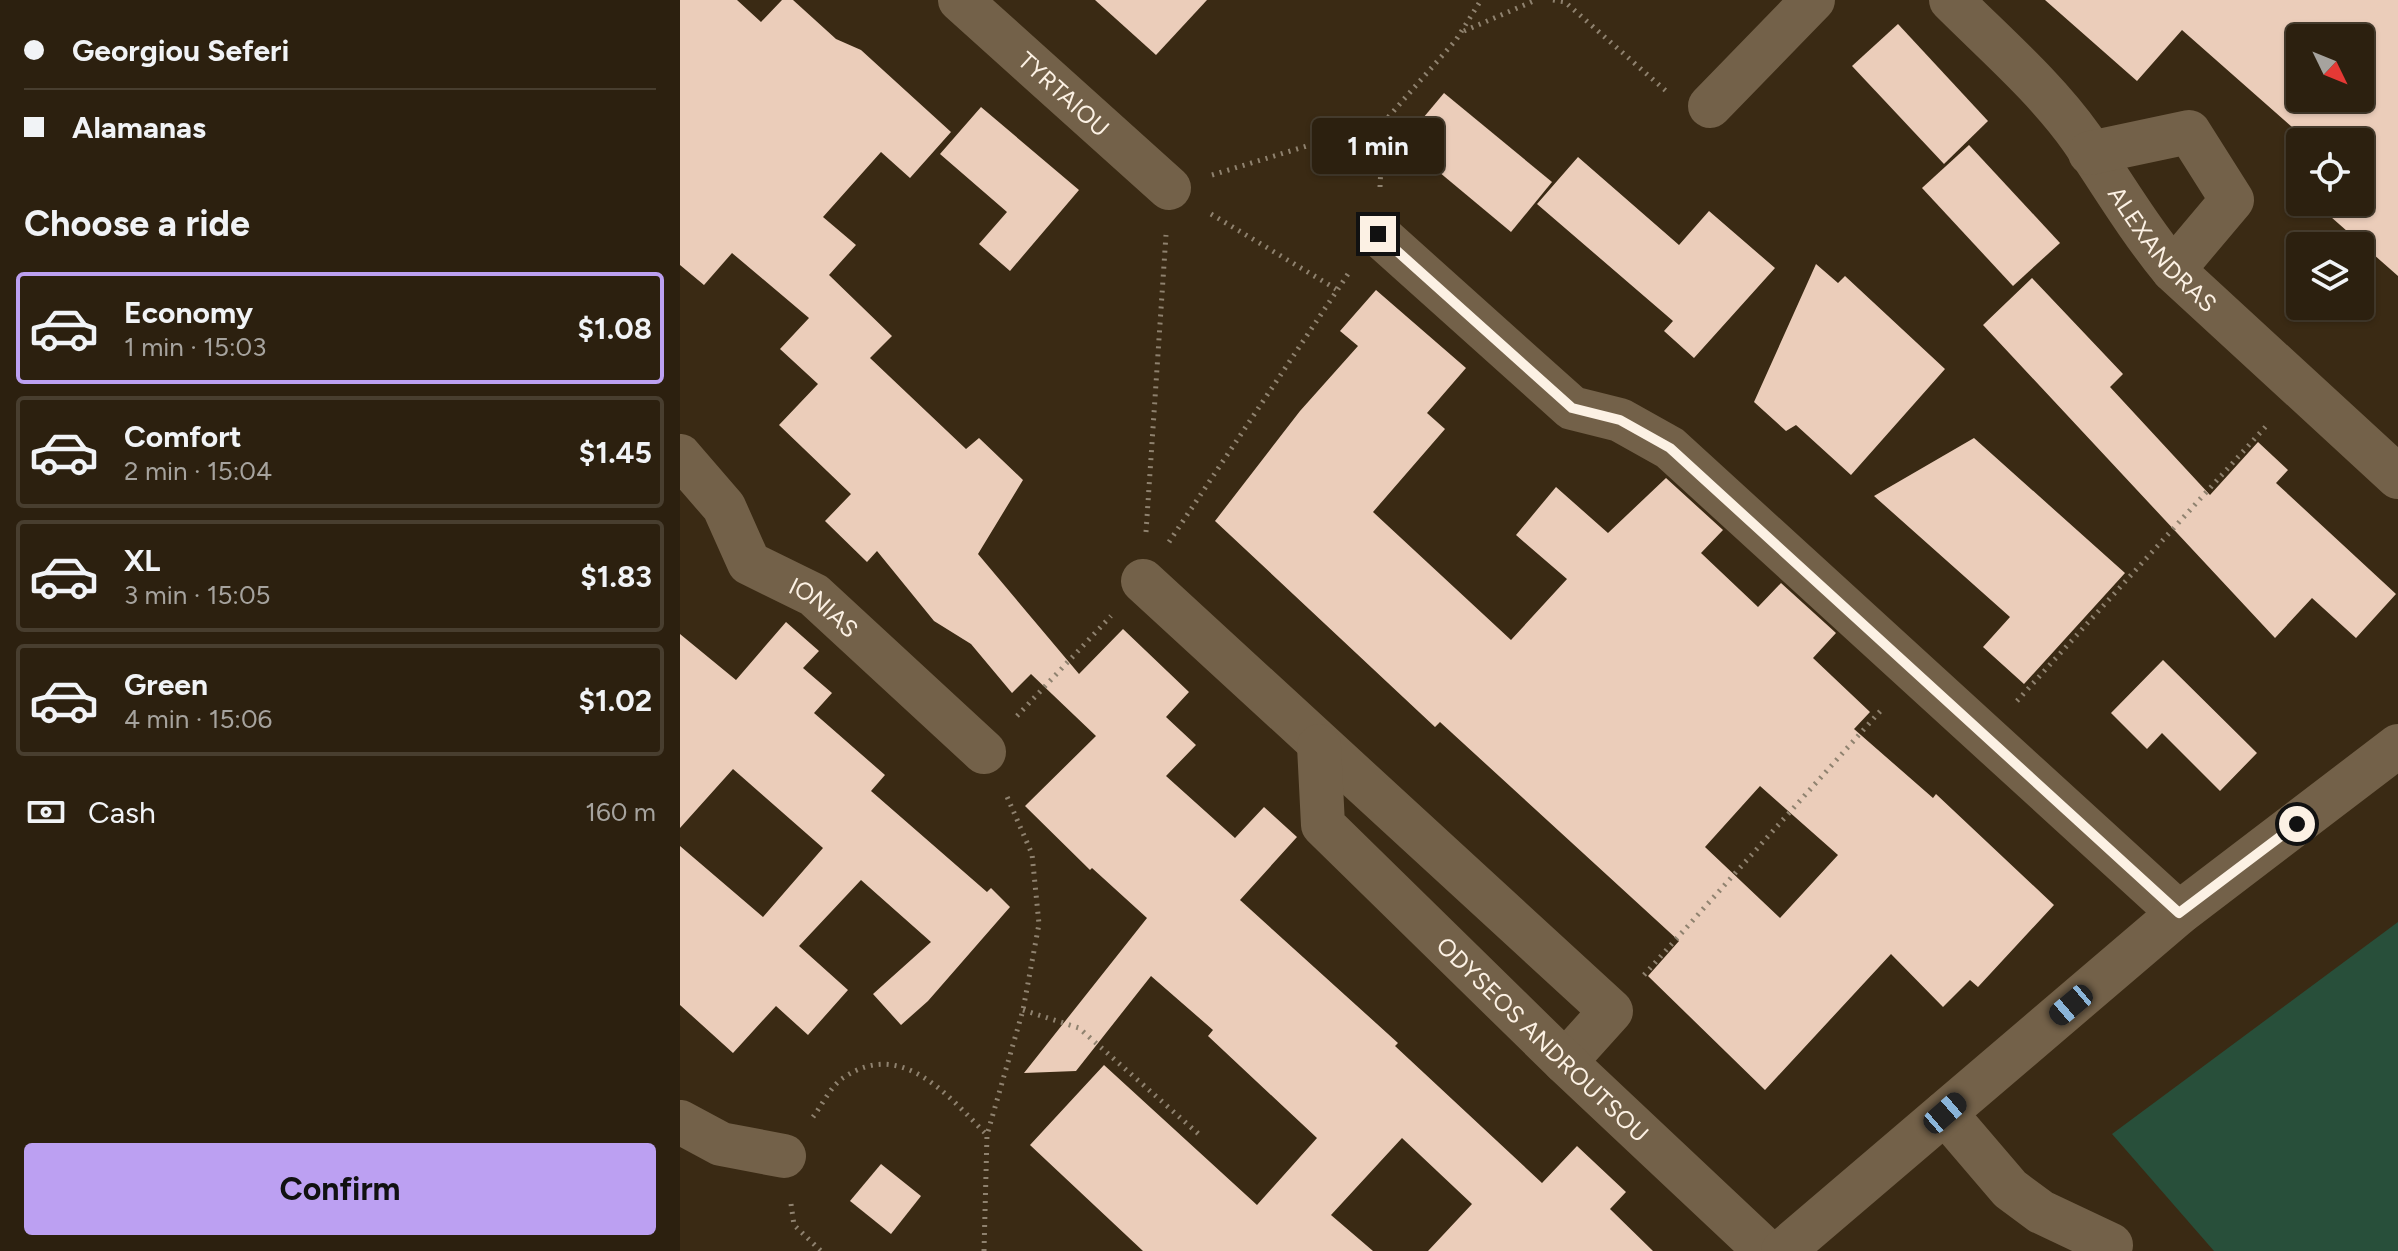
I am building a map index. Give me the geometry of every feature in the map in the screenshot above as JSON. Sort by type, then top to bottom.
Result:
[{"type":"street","name":"TYRTAIOU","points":[[960,0],[1169,188]]},
{"type":"street","points":[[1690,101],[1813,0]]},
{"type":"street","name":"ALEXANDRAS","points":[[1951,0],[2055,106],[2142,233],[2173,270],[2398,477]]},
{"type":"street","points":[[2090,153],[2189,132],[2232,200],[2173,270]]},
{"type":"street","points":[[1378,234],[1572,408],[1620,420],[1670,448],[2179,913]]},
{"type":"street","name":"IONIAS","points":[[680,456],[724,507],[749,563],[814,595],[984,752]]},
{"type":"street","points":[[1143,581],[1319,746],[1611,1011],[1565,1062]]},
{"type":"street","name":"ODYSEOS ANDROUTSOU","points":[[1319,746],[1323,825],[1565,1062],[1766,1251]]},
{"type":"street","points":[[1783,1251],[2179,913],[2398,746]]},
{"type":"street","points":[[1945,1113],[2010,1189],[2041,1212],[2111,1245]]},
{"type":"street","points":[[680,1122],[721,1144],[784,1156]]},
{"type":"path","points":[[1169,188],[1383,123],[1461,31],[1481,0]]},
{"type":"path","points":[[1461,31],[1536,0]]},
{"type":"path","points":[[1553,0],[1566,1],[1690,101]]},
{"type":"path","points":[[984,1251],[987,1135],[1023,1010],[1039,924],[1032,854],[984,752],[1143,581],[1336,289],[1378,234],[1383,123]]},
{"type":"path","points":[[1169,188],[1336,289]]},
{"type":"path","points":[[1143,581],[1169,188]]},
{"type":"path","points":[[2054,660],[2301,388]]},
{"type":"path","points":[[1611,1011],[1915,672]]},
{"type":"path","points":[[1023,1010],[1079,1028],[1202,1137]]},
{"type":"path","points":[[821,1251],[794,1225],[784,1156],[841,1079],[866,1066],[900,1065],[924,1074],[987,1135]]},
{"type":"green space","points":[[2398,922],[2398,1251],[2214,1251],[2112,1134]]},
{"type":"building","points":[[680,0],[737,0],[761,22],[782,0],[793,0],[836,39],[861,50],[951,132],[910,178],[881,152],[823,217],[856,245],[829,275],[892,336],[870,358],[966,449],[979,438],[1023,480],[978,554],[1079,674],[1123,629],[1189,692],[1166,717],[1196,745],[1166,776],[1235,838],[1264,807],[1297,837],[1240,900],[1398,1043],[1395,1046],[1542,1183],[1577,1146],[1626,1192],[1610,1209],[1653,1251],[1428,1251],[1472,1204],[1402,1138],[1331,1215],[1373,1251],[1143,1251],[1030,1145],[1104,1065],[1257,1205],[1317,1138],[1208,1036],[1213,1030],[1151,976],[1076,1071],[1024,1073],[1147,918],[1092,868],[1090,870],[1025,806],[1096,736],[1031,674],[1012,693],[971,644],[934,621],[877,551],[867,562],[825,521],[851,494],[779,425],[818,384],[780,349],[809,318],[732,253],[704,285],[680,265]]},
{"type":"building","points":[[1095,0],[1207,0],[1156,55]]},
{"type":"building","points":[[2045,0],[2398,0],[2398,276],[2374,255],[2374,232],[2348,232],[2330,216],[2374,216],[2374,128],[2293,128],[2182,30],[2137,81]]},
{"type":"building","points":[[1898,24],[1988,121],[1944,164],[1852,66]]},
{"type":"building","points":[[1444,93],[1552,182],[1511,232],[1403,142]]},
{"type":"building","points":[[981,107],[1079,190],[1010,271],[979,244],[1007,212],[940,154]]},
{"type":"building","points":[[1969,145],[2060,243],[2013,286],[1922,188]]},
{"type":"building","points":[[1578,157],[1679,245],[1709,211],[1775,268],[1694,358],[1664,331],[1673,321],[1537,204]]},
{"type":"building","points":[[1816,264],[1838,283],[1845,276],[1945,369],[1851,475],[1796,425],[1786,431],[1754,402]]},
{"type":"building","points":[[2032,278],[2123,374],[2110,387],[2210,495],[2258,442],[2288,470],[2276,483],[2396,594],[2356,638],[2312,598],[2275,638],[1983,325]]},
{"type":"building","points":[[1376,290],[1466,368],[1427,413],[1445,429],[1373,512],[1511,640],[1567,579],[1516,535],[1556,487],[1608,533],[1666,478],[1723,530],[1701,553],[1758,607],[1781,583],[1836,633],[1813,658],[1870,712],[1854,729],[1933,798],[1936,794],[2054,905],[1978,987],[1970,980],[1943,1007],[1891,954],[1765,1090],[1648,976],[1679,941],[1440,722],[1435,727],[1215,521],[1300,411],[1358,346],[1340,331]],"holes":[[[1760,786],[1838,855],[1780,918],[1705,847]]]},
{"type":"building","points":[[1974,438],[2125,573],[2024,684],[1983,647],[2010,617],[1874,496]]},
{"type":"building","points":[[786,622],[819,651],[803,668],[832,693],[814,713],[885,775],[871,791],[987,892],[991,888],[1010,907],[928,1001],[901,1025],[873,994],[931,942],[861,880],[799,946],[848,990],[808,1035],[776,1006],[733,1053],[680,1005],[680,846],[763,917],[823,848],[733,769],[680,828],[680,634],[736,680]]},
{"type":"building","points":[[2163,660],[2257,753],[2220,791],[2162,733],[2147,749],[2111,713]]},
{"type":"building","points":[[881,1164],[921,1196],[891,1234],[850,1201]]},
{"type":"route","points":[[1378,234],[1572,408],[1620,420],[1670,448],[2179,913],[2297,824]]}]
